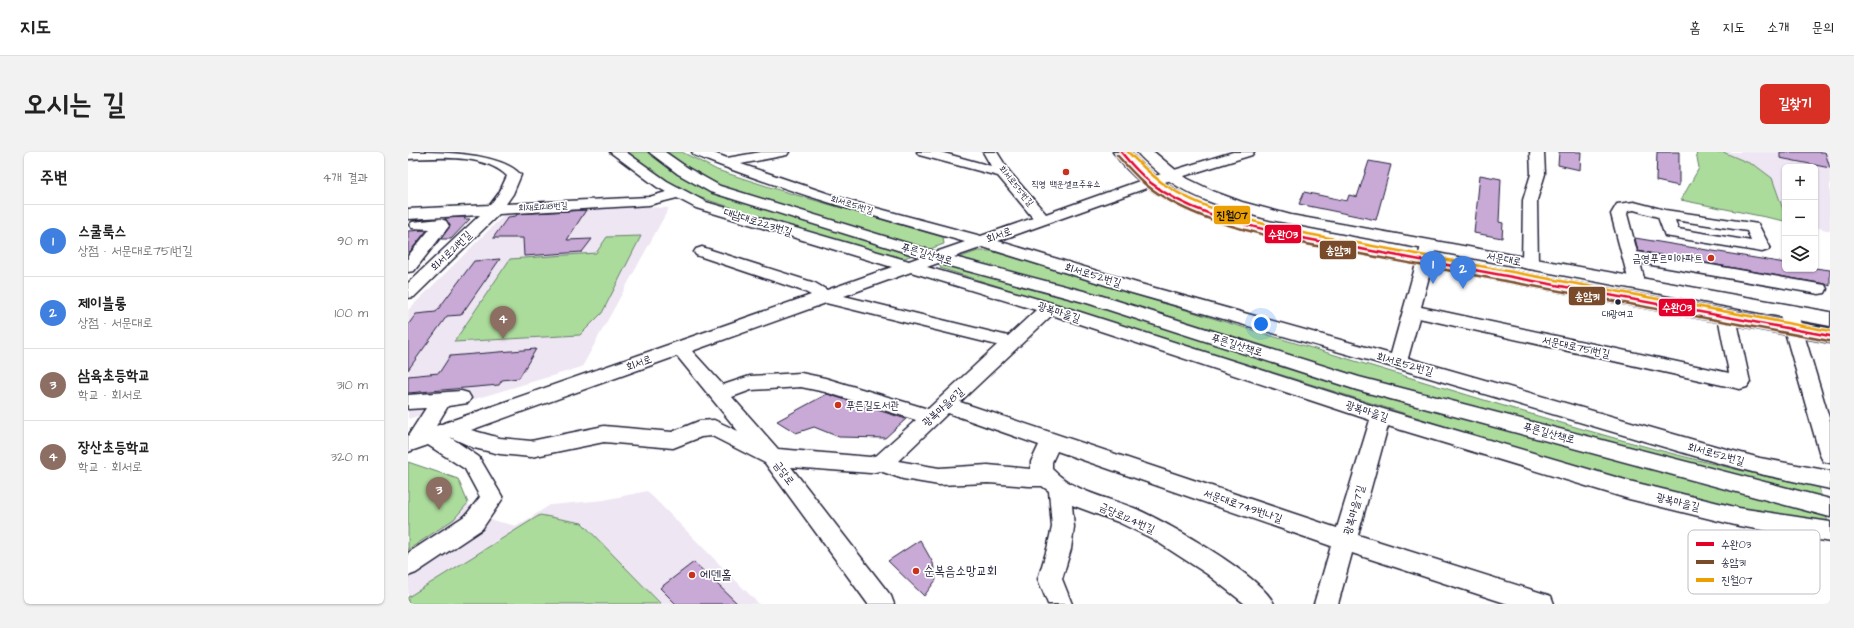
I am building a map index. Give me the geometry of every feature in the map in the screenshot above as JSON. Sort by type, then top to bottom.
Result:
[{"type":"main road","name":"서문대로","points":[[1121,152],[1150,182],[1174,198],[1189,205],[1239,222],[1291,236],[1427,254],[1530,264],[1636,282],[1830,319]]},
{"type":"main road","name":"서문대로","points":[[1145,152],[1182,183],[1219,200],[1248,210],[1427,254],[1727,317],[1830,336]]},
{"type":"street","name":"대남대로223번길","points":[[617,152],[662,184],[701,205],[910,267]]},
{"type":"street","name":"푸른길산책로","points":[[656,152],[694,178],[715,189],[935,257],[1093,299],[1357,382],[1830,508]]},
{"type":"street","name":"회서로51번길","points":[[699,152],[725,163],[845,204],[982,242]]},
{"type":"street","points":[[725,163],[782,152]]},
{"type":"street","points":[[924,152],[1003,173]]},
{"type":"street","name":"회서로55번길","points":[[990,152],[1003,173],[1043,220]]},
{"type":"street","name":"회서로","points":[[419,441],[935,257],[982,242],[1150,182],[1247,152]]},
{"type":"street","points":[[1530,264],[1530,200],[1538,174],[1537,152]]},
{"type":"street","name":"회서로21번길","points":[[408,155],[468,155],[486,158],[505,166],[514,175],[506,194],[495,209],[409,291]]},
{"type":"street","name":"회재로1218번길","points":[[408,214],[649,201],[661,199],[678,193]]},
{"type":"street","points":[[1636,282],[1619,214],[1622,207],[1634,206],[1665,214],[1753,227],[1762,247],[1671,233],[1665,214]]},
{"type":"street","points":[[408,226],[441,224],[410,264]]},
{"type":"street","name":"회서로52번길","points":[[982,242],[1138,289],[1398,362],[1715,454],[1767,467],[1830,480]]},
{"type":"street","points":[[702,252],[809,287],[826,297],[869,310],[927,322],[1013,343]]},
{"type":"street","points":[[1398,362],[1413,311],[1427,254]]},
{"type":"street","points":[[1630,256],[1819,289]]},
{"type":"street","points":[[410,264],[442,260]]},
{"type":"street","name":"광복마을길","points":[[910,267],[1049,308],[1382,416],[1629,490],[1752,520],[1817,530]]},
{"type":"street","name":"광복마을8길","points":[[877,464],[939,411],[1049,308]]},
{"type":"street","name":"서문대로751번길","points":[[1413,311],[1740,382],[1727,317]]},
{"type":"street","points":[[1788,311],[1830,456]]},
{"type":"street","name":"금당로","points":[[680,348],[772,457],[882,604]]},
{"type":"street","name":"서문대로749번나길","points":[[719,394],[750,383],[801,380],[939,411],[1051,440],[1344,541],[1542,604]]},
{"type":"street","points":[[408,402],[462,398]]},
{"type":"street","points":[[408,566],[474,522],[492,498],[472,462],[419,441],[442,399]]},
{"type":"street","name":"광복마을7길","points":[[1326,604],[1382,416]]},
{"type":"street","points":[[453,430],[474,440],[500,446],[531,449],[604,434],[673,440],[699,429],[714,428],[772,457],[877,464],[900,470],[944,477],[990,474],[1051,482]]},
{"type":"street","points":[[1051,440],[1040,467],[1051,482],[1063,526],[1059,549],[1050,579],[1060,604]]},
{"type":"street","name":"금당로124번길","points":[[1051,482],[1068,494],[1127,515],[1168,536],[1239,583],[1262,604]]},
{"type":"street","name":"광복마을길","points":[[1820,530],[1830,532]]},
{"type":"shaded area","points":[[1723,152],[1830,152],[1830,231],[1818,228],[1818,164],[1782,164],[1782,206],[1772,178],[1756,166]]},
{"type":"shaded area","points":[[614,205],[669,208],[582,367],[408,419],[408,310],[508,211]]},
{"type":"shaded area","points":[[408,462],[458,479],[474,516],[517,526],[550,505],[604,500],[647,491],[759,604],[408,604]]},
{"type":"green space","points":[[625,152],[682,152],[717,170],[779,190],[943,237],[944,244],[899,260],[698,197],[670,184]]},
{"type":"green space","points":[[1696,152],[1723,152],[1756,166],[1772,178],[1782,206],[1782,220],[1681,200],[1699,168]]},
{"type":"green space","points":[[641,236],[602,313],[580,335],[454,342],[510,259],[596,253],[607,237]]},
{"type":"green space","points":[[978,251],[991,251],[1617,439],[1768,477],[1819,487],[1828,523],[1723,506],[1623,482],[940,268],[941,264]]},
{"type":"green space","points":[[408,462],[458,479],[468,503],[454,519],[408,550]]},
{"type":"green space","points":[[540,515],[582,523],[661,604],[408,604],[408,597]]},
{"type":"building","points":[[1559,152],[1581,152],[1580,170],[1558,165]]},
{"type":"building","points":[[1657,152],[1679,152],[1679,186],[1656,181]]},
{"type":"building","points":[[1780,152],[1825,152],[1830,168],[1818,166],[1818,164],[1810,164],[1780,158]]},
{"type":"building","points":[[1369,161],[1391,165],[1376,220],[1299,204],[1304,192],[1347,201],[1349,195],[1357,197]]},
{"type":"building","points":[[1480,175],[1501,179],[1499,222],[1503,223],[1502,238],[1474,233]]},
{"type":"building","points":[[586,210],[567,240],[592,239],[582,252],[524,256],[523,238],[493,238],[508,217],[516,216],[517,214]]},
{"type":"building","points":[[466,217],[464,219],[470,219],[451,239],[441,239],[450,226],[445,218]]},
{"type":"building","points":[[427,230],[408,254],[408,231]]},
{"type":"building","name":"금영푸르미아파트","points":[[1635,238],[1782,262],[1782,272],[1818,272],[1818,268],[1830,270],[1830,286],[1825,284],[1638,251]]},
{"type":"building","points":[[500,259],[461,315],[447,316],[408,370],[408,325],[416,314],[436,312],[474,261]]},
{"type":"building","points":[[536,349],[519,378],[502,380],[499,385],[408,393],[408,376],[439,373],[450,356]]},
{"type":"building","name":"푸른길도서관","points":[[827,394],[906,419],[885,438],[839,437],[814,427],[796,433],[777,421]]},
{"type":"building","name":"순복음소망교회","points":[[920,540],[933,563],[936,580],[924,596],[888,561]]},
{"type":"building","name":"에덴홀","points":[[694,562],[738,604],[676,604],[660,588]]},
{"type":"transit line","name":"수완03","points":[[1121,152],[1147,180],[1167,194],[1183,203],[1218,217],[1254,227],[1291,236],[1830,336]]},
{"type":"transit line","name":"진월07","points":[[1128,152],[1146,170],[1183,196],[1223,213],[1268,225],[1292,231],[1830,331]]},
{"type":"transit line","name":"송암31","points":[[1117,155],[1140,179],[1164,197],[1198,214],[1253,232],[1290,241],[1829,341]]},
{"type":"place","name":"직영 백운셀프주유소","points":[[1066,172]]},
{"type":"place","name":"금영푸르미아파트","points":[[1711,258]]},
{"type":"place","name":"스쿨룩스","points":[[1433,284]]},
{"type":"place","name":"제이블롱","points":[[1463,289]]},
{"type":"place","name":"대광여고","points":[[1618,302]]},
{"type":"place","name":"장산초등학교","points":[[503,339]]},
{"type":"place","name":"푸른길도서관","points":[[838,405]]},
{"type":"place","name":"삼육초등학교","points":[[439,510]]},
{"type":"place","name":"순복음소망교회","points":[[916,571]]},
{"type":"place","name":"에덴홀","points":[[692,575]]}]
